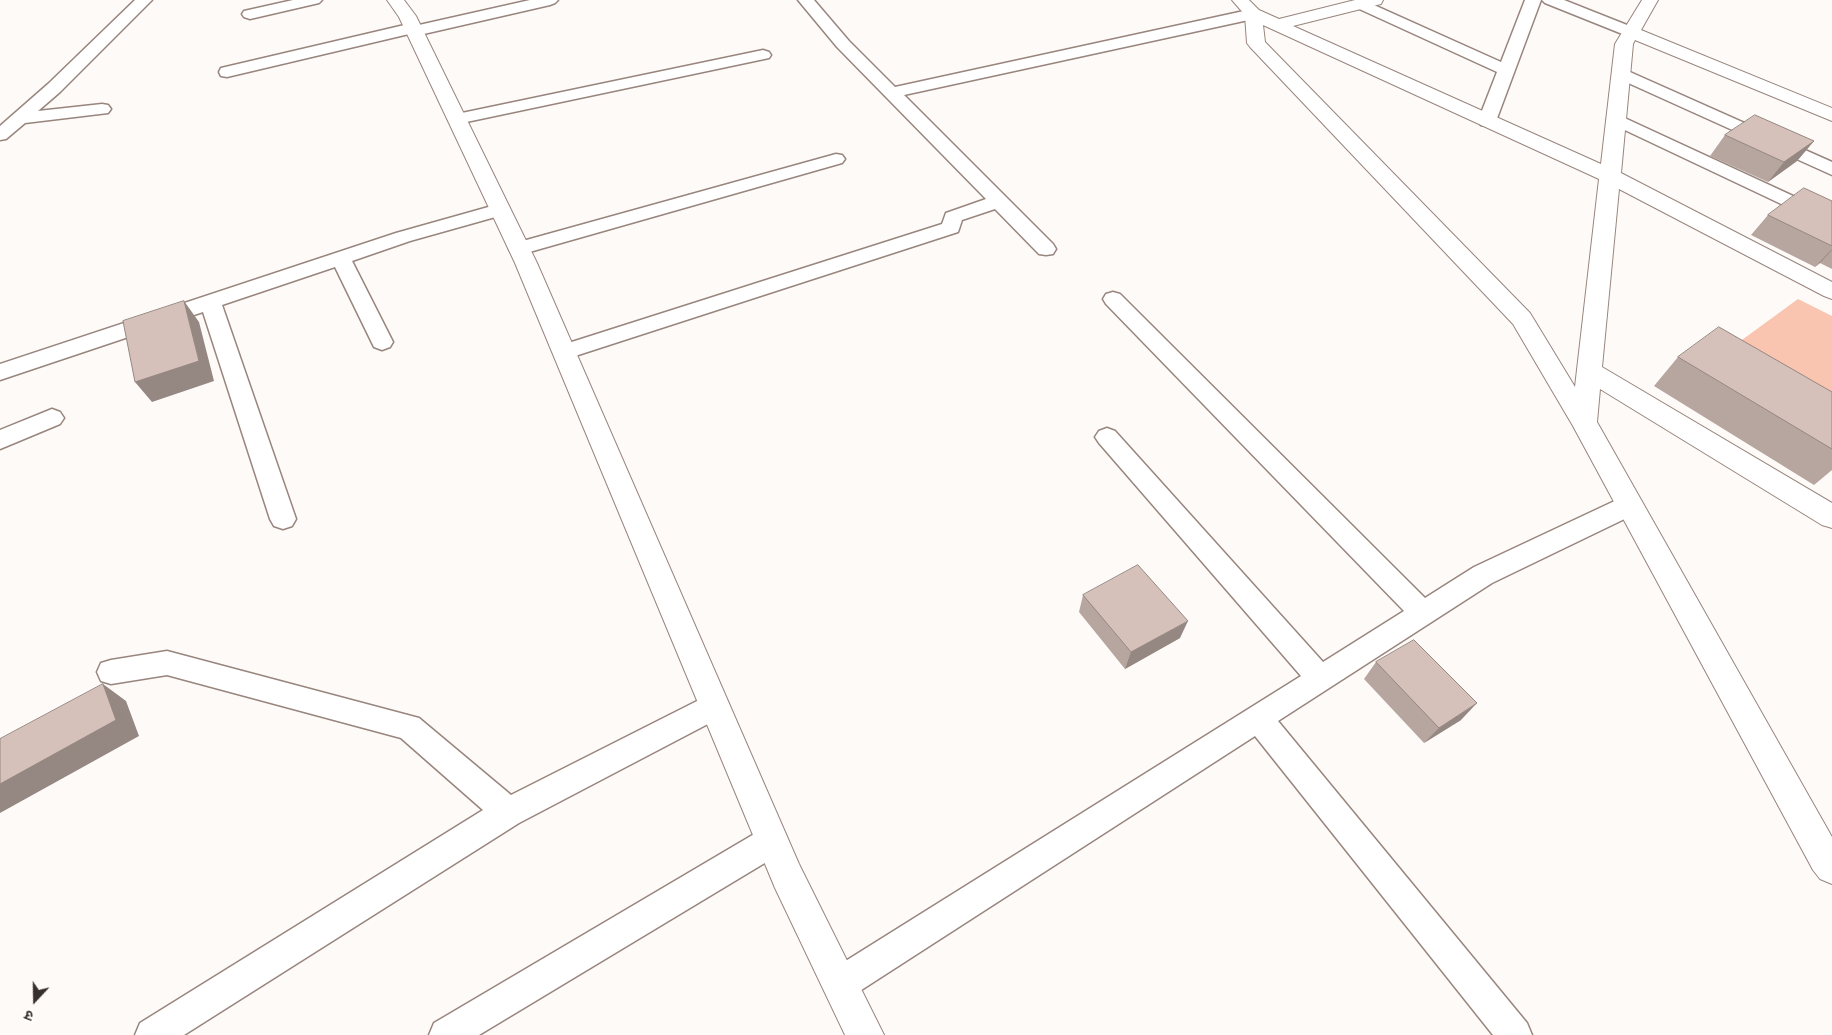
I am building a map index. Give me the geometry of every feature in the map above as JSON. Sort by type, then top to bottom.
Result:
[{"type":"street","points":[[395,0],[408,16],[519,249],[787,876],[866,1035]]},
{"type":"street","points":[[1584,422],[1624,44],[1650,0]]},
{"type":"street","points":[[1276,25],[1368,2]]},
{"type":"street","points":[[1246,7],[1276,25],[1610,176],[1832,291]]},
{"type":"street","points":[[1246,7],[1256,43],[1522,319],[1584,422],[1830,860]]},
{"type":"street","points":[[1631,32],[1832,115]]},
{"type":"street","points":[[1589,371],[1832,517]]},
{"type":"lane","points":[[0,135],[54,88],[144,0]]},
{"type":"lane","points":[[250,14],[314,0]]},
{"type":"lane","points":[[227,72],[550,0]]},
{"type":"lane","points":[[806,0],[843,44],[1046,249]]},
{"type":"lane","points":[[1487,121],[1533,0]]},
{"type":"lane","points":[[1550,0],[1631,32]]},
{"type":"lane","points":[[1368,2],[1506,70]]},
{"type":"lane","points":[[891,93],[1246,7]]},
{"type":"lane","points":[[457,119],[763,55]]},
{"type":"lane","points":[[1621,74],[1832,169]]},
{"type":"lane","points":[[19,118],[102,109]]},
{"type":"lane","points":[[1616,119],[1832,222]]},
{"type":"lane","points":[[519,249],[836,159]]},
{"type":"lane","points":[[564,352],[951,228],[953,217],[998,201]]},
{"type":"lane","points":[[0,372],[403,237],[499,210]]},
{"type":"lane","points":[[341,258],[382,342]]},
{"type":"lane","points":[[1113,299],[1424,614]]},
{"type":"lane","points":[[210,302],[283,519]]},
{"type":"lane","points":[[0,440],[52,418]]},
{"type":"lane","points":[[1107,437],[1320,679]]},
{"type":"lane","points":[[840,984],[1483,575],[1630,506]]},
{"type":"lane","points":[[111,672],[167,663],[409,728],[508,812]]},
{"type":"lane","points":[[152,1035],[508,812],[714,706]]},
{"type":"lane","points":[[1258,718],[1515,1035]]},
{"type":"lane","points":[[446,1035],[772,841]]},
{"type":"shaded area","points":[[1798,299],[1832,316],[1832,395],[1735,345]]},
{"type":"building","points":[[1755,115],[1814,141],[1784,162],[1725,135]]},
{"type":"building","points":[[1804,188],[1832,201],[1832,246],[1768,215]]},
{"type":"building","points":[[184,301],[199,361],[135,382],[123,321]]},
{"type":"building","points":[[1719,327],[1832,392],[1832,449],[1678,357]]},
{"type":"building","points":[[1138,565],[1188,621],[1131,652],[1083,595]]},
{"type":"building","points":[[1414,640],[1477,703],[1439,728],[1376,662]]},
{"type":"building","points":[[103,684],[116,720],[0,784],[0,739]]}]
